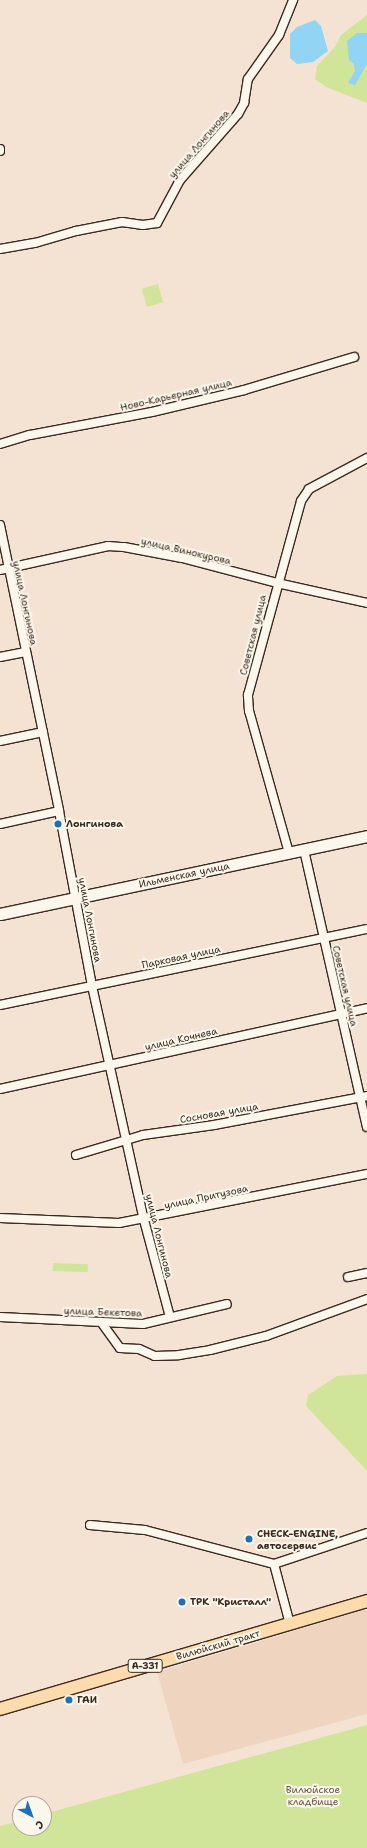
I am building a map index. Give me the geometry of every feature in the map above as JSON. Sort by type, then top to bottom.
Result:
[{"type":"main road","name":"Ильменская улица","points":[[0,914],[367,836]]},
{"type":"main road","name":"Вилюйский тракт","points":[[0,1709],[367,1601]]},
{"type":"street","name":"улица Лонгинова","points":[[0,249],[35,243],[76,231],[122,222],[143,225],[157,223],[180,180],[238,114],[244,103],[248,79],[279,35],[293,0]]},
{"type":"street","name":"Ново-Карьерная улица","points":[[0,444],[30,435],[152,412],[244,390],[354,357]]},
{"type":"street","name":"Советская улица","points":[[289,853],[249,711],[248,695],[277,583],[301,500],[309,489],[367,458]]},
{"type":"street","name":"улица Лонгинова","points":[[0,525],[4,569],[26,652],[59,811],[92,986],[111,1064],[144,1220],[170,1318]]},
{"type":"street","name":"улица Винокурова","points":[[4,569],[108,546],[182,558],[277,583],[367,603]]},
{"type":"street","points":[[0,657],[26,652]]},
{"type":"street","points":[[0,741],[42,732]]},
{"type":"street","points":[[0,824],[59,811]]},
{"type":"street","name":"Советская улица","points":[[304,850],[341,1013],[364,1097],[367,1127]]},
{"type":"street","name":"Парковая улица","points":[[0,1006],[367,929]]},
{"type":"street","name":"улица Кочнева","points":[[0,1089],[367,1008]]},
{"type":"street","name":"Сосновая улица","points":[[76,1155],[127,1140],[364,1097]]},
{"type":"street","name":"улица Притузова","points":[[0,1218],[115,1224],[144,1220],[367,1174]]},
{"type":"street","points":[[348,1277],[367,1272]]},
{"type":"street","points":[[101,1322],[120,1348],[139,1349],[155,1356],[179,1355],[210,1350],[266,1336],[367,1300]]},
{"type":"street","name":"улица Бекетова","points":[[0,1317],[143,1324],[228,1304]]},
{"type":"street","points":[[90,1525],[145,1530],[274,1564],[367,1533]]},
{"type":"street","points":[[274,1564],[290,1624]]},
{"type":"shaded area","points":[[367,1609],[367,1714],[183,1764],[157,1672]]},
{"type":"green space","points":[[367,15],[367,103],[326,87],[315,79],[317,66],[335,47],[341,35]]},
{"type":"green space","points":[[158,284],[163,302],[147,307],[142,289]]},
{"type":"green space","points":[[53,1263],[88,1264],[88,1272],[53,1271]]},
{"type":"green space","points":[[367,1374],[367,1471],[306,1406],[308,1395],[337,1376]]},
{"type":"green space","name":"Вилюйское кладбище","points":[[367,1725],[367,1848],[0,1848],[0,1826],[12,1823],[12,1836],[52,1836],[52,1812]]},
{"type":"water","points":[[315,20],[321,26],[328,51],[313,62],[297,64],[290,58],[290,34],[297,27]]},
{"type":"water","points":[[357,33],[367,33],[367,64],[355,85],[348,83],[355,71],[354,64],[349,60],[347,41]]},
{"type":"place","name":"Лонгинова","points":[[58,824]]},
{"type":"place","name":"CHECK-ENGINE, автосервис","points":[[249,1539]]},
{"type":"place","name":"ТРК \"Кристалл\"","points":[[182,1602]]},
{"type":"place","name":"ГАИ","points":[[69,1700]]}]
